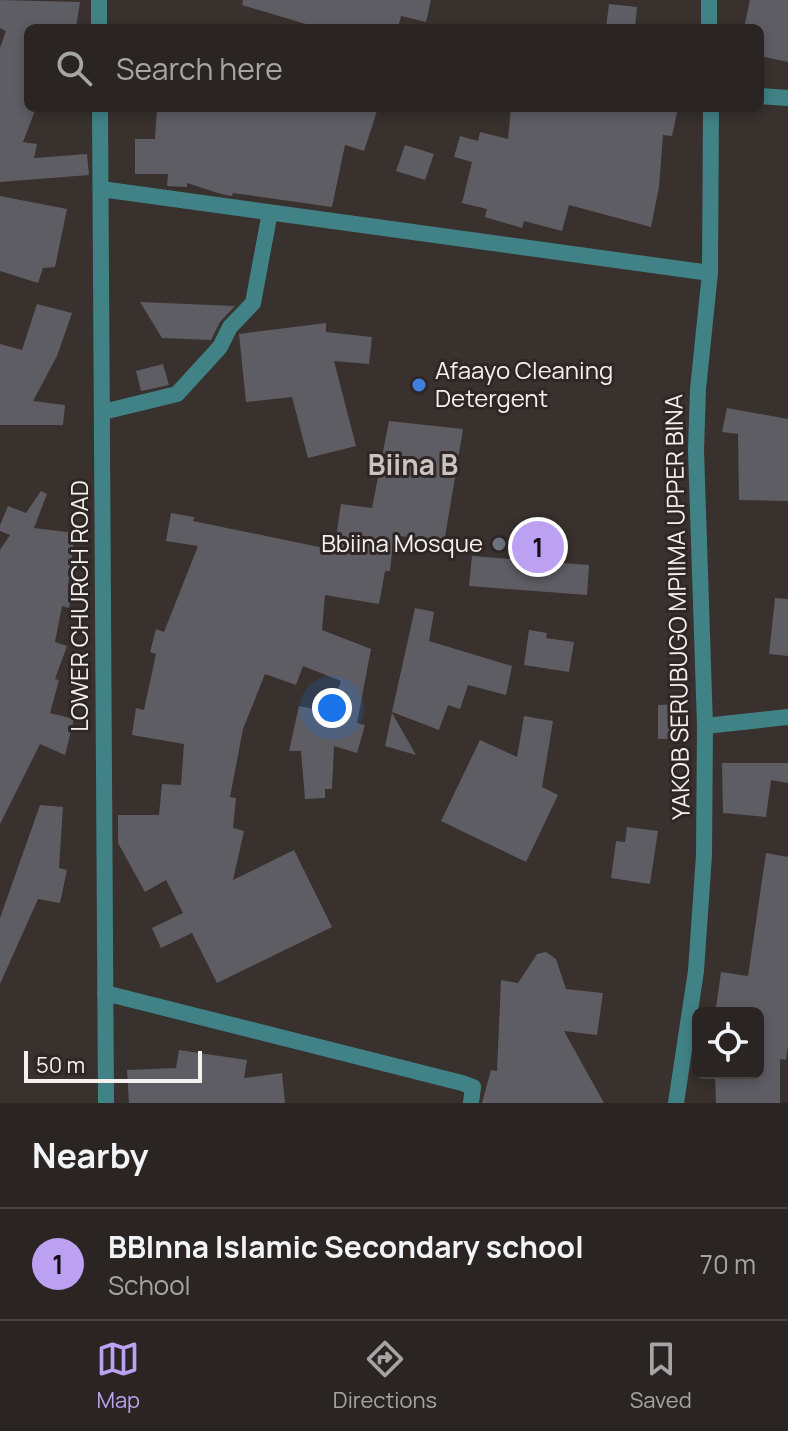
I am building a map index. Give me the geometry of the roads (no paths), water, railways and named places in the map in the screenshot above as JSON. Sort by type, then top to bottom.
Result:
[{"type":"street","points":[[99,0],[99,24]]},
{"type":"street","points":[[709,0],[709,24]]},
{"type":"street","points":[[764,96],[788,98]]},
{"type":"street","name":"LOWER CHURCH ROAD","points":[[100,112],[106,1103]]},
{"type":"street","name":"YAKOB SERUBUGO MPIIMA UPPER BINA","points":[[676,1103],[696,971],[704,855],[705,726],[696,450],[698,389],[710,273],[711,112]]},
{"type":"street","points":[[101,189],[710,273]]},
{"type":"street","points":[[103,412],[177,394],[220,347],[230,327],[253,303],[270,212]]},
{"type":"street","points":[[705,726],[788,717]]},
{"type":"street","points":[[105,993],[462,1083],[473,1087],[471,1103]]},
{"type":"place","name":"Afaayo Cleaning Detergent","points":[[419,385]]},
{"type":"place","name":"Bbiina Mosque","points":[[499,544]]},
{"type":"place","name":"BBInna Islamic Secondary school","points":[[538,547]]},
{"type":"district","name":"Biina B","points":[[413,465]]}]
